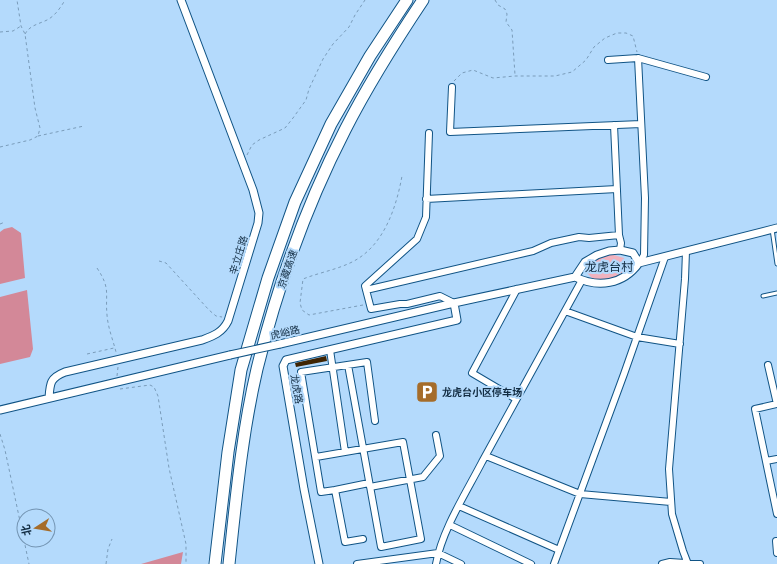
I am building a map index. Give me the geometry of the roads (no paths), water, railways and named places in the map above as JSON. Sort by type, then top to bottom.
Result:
[{"type":"highway","name":"京藏高速","points":[[215,564],[228,452],[241,370],[268,278],[296,202],[331,124],[370,56],[407,0]]},
{"type":"highway","name":"京藏高速","points":[[229,564],[241,453],[257,369],[282,282],[309,208],[345,130],[382,63],[423,0]]},
{"type":"street","name":"辛立庄路","points":[[49,398],[52,380],[64,372],[212,336],[225,328],[258,223],[258,202],[182,0]]},
{"type":"street","points":[[638,58],[645,198],[644,255],[639,263],[632,272],[622,279],[602,283],[582,280],[575,277],[585,262],[596,255],[609,251],[620,250],[632,253],[639,263]]},
{"type":"street","points":[[608,60],[638,58],[706,77]]},
{"type":"street","points":[[452,87],[450,132],[642,124]]},
{"type":"street","points":[[614,126],[619,235],[621,243],[620,250]]},
{"type":"street","points":[[429,133],[426,217],[417,239],[389,266],[365,286],[371,310],[407,304],[440,296],[454,302]]},
{"type":"street","points":[[426,199],[617,189]]},
{"type":"street","points":[[639,263],[775,228]]},
{"type":"street","points":[[366,290],[533,252],[551,243],[579,237],[589,238],[619,235]]},
{"type":"street","points":[[686,251],[680,344],[669,469],[672,514],[682,551],[688,563]]},
{"type":"street","points":[[554,564],[665,256]]},
{"type":"street","name":"虎峪路","points":[[0,410],[454,302],[575,277]]},
{"type":"street","points":[[436,564],[438,553],[458,506],[582,280]]},
{"type":"street","points":[[516,399],[472,373],[517,289]]},
{"type":"street","name":"龙虎路","points":[[319,564],[304,489],[283,366],[286,360],[456,320],[454,302]]},
{"type":"street","points":[[565,311],[637,337],[680,344]]},
{"type":"street","points":[[330,350],[345,452]]},
{"type":"street","points":[[375,421],[366,362],[301,372],[321,492],[423,477],[440,456],[436,435]]},
{"type":"street","points":[[316,457],[363,449],[403,442],[420,539],[381,547],[370,485],[363,449],[348,365]]},
{"type":"street","points":[[768,365],[777,404],[755,409],[777,514]]},
{"type":"street","points":[[486,456],[580,494],[671,502]]},
{"type":"street","points":[[766,461],[777,459]]},
{"type":"street","points":[[335,490],[345,542],[363,539]]},
{"type":"street","points":[[458,506],[560,550]]},
{"type":"street","points":[[450,525],[531,564]]},
{"type":"street","points":[[777,540],[777,553]]},
{"type":"street","points":[[357,564],[438,553],[461,564]]},
{"type":"street","points":[[662,564],[670,562],[700,564]]},
{"type":"lane","points":[[775,228],[777,264]]},
{"type":"lane","points":[[762,296],[777,293]]},
{"type":"place","name":"龙虎台小区停车场","points":[[427,392]]},
{"type":"district","name":"龙虎台村","points":[[609,267]]}]
